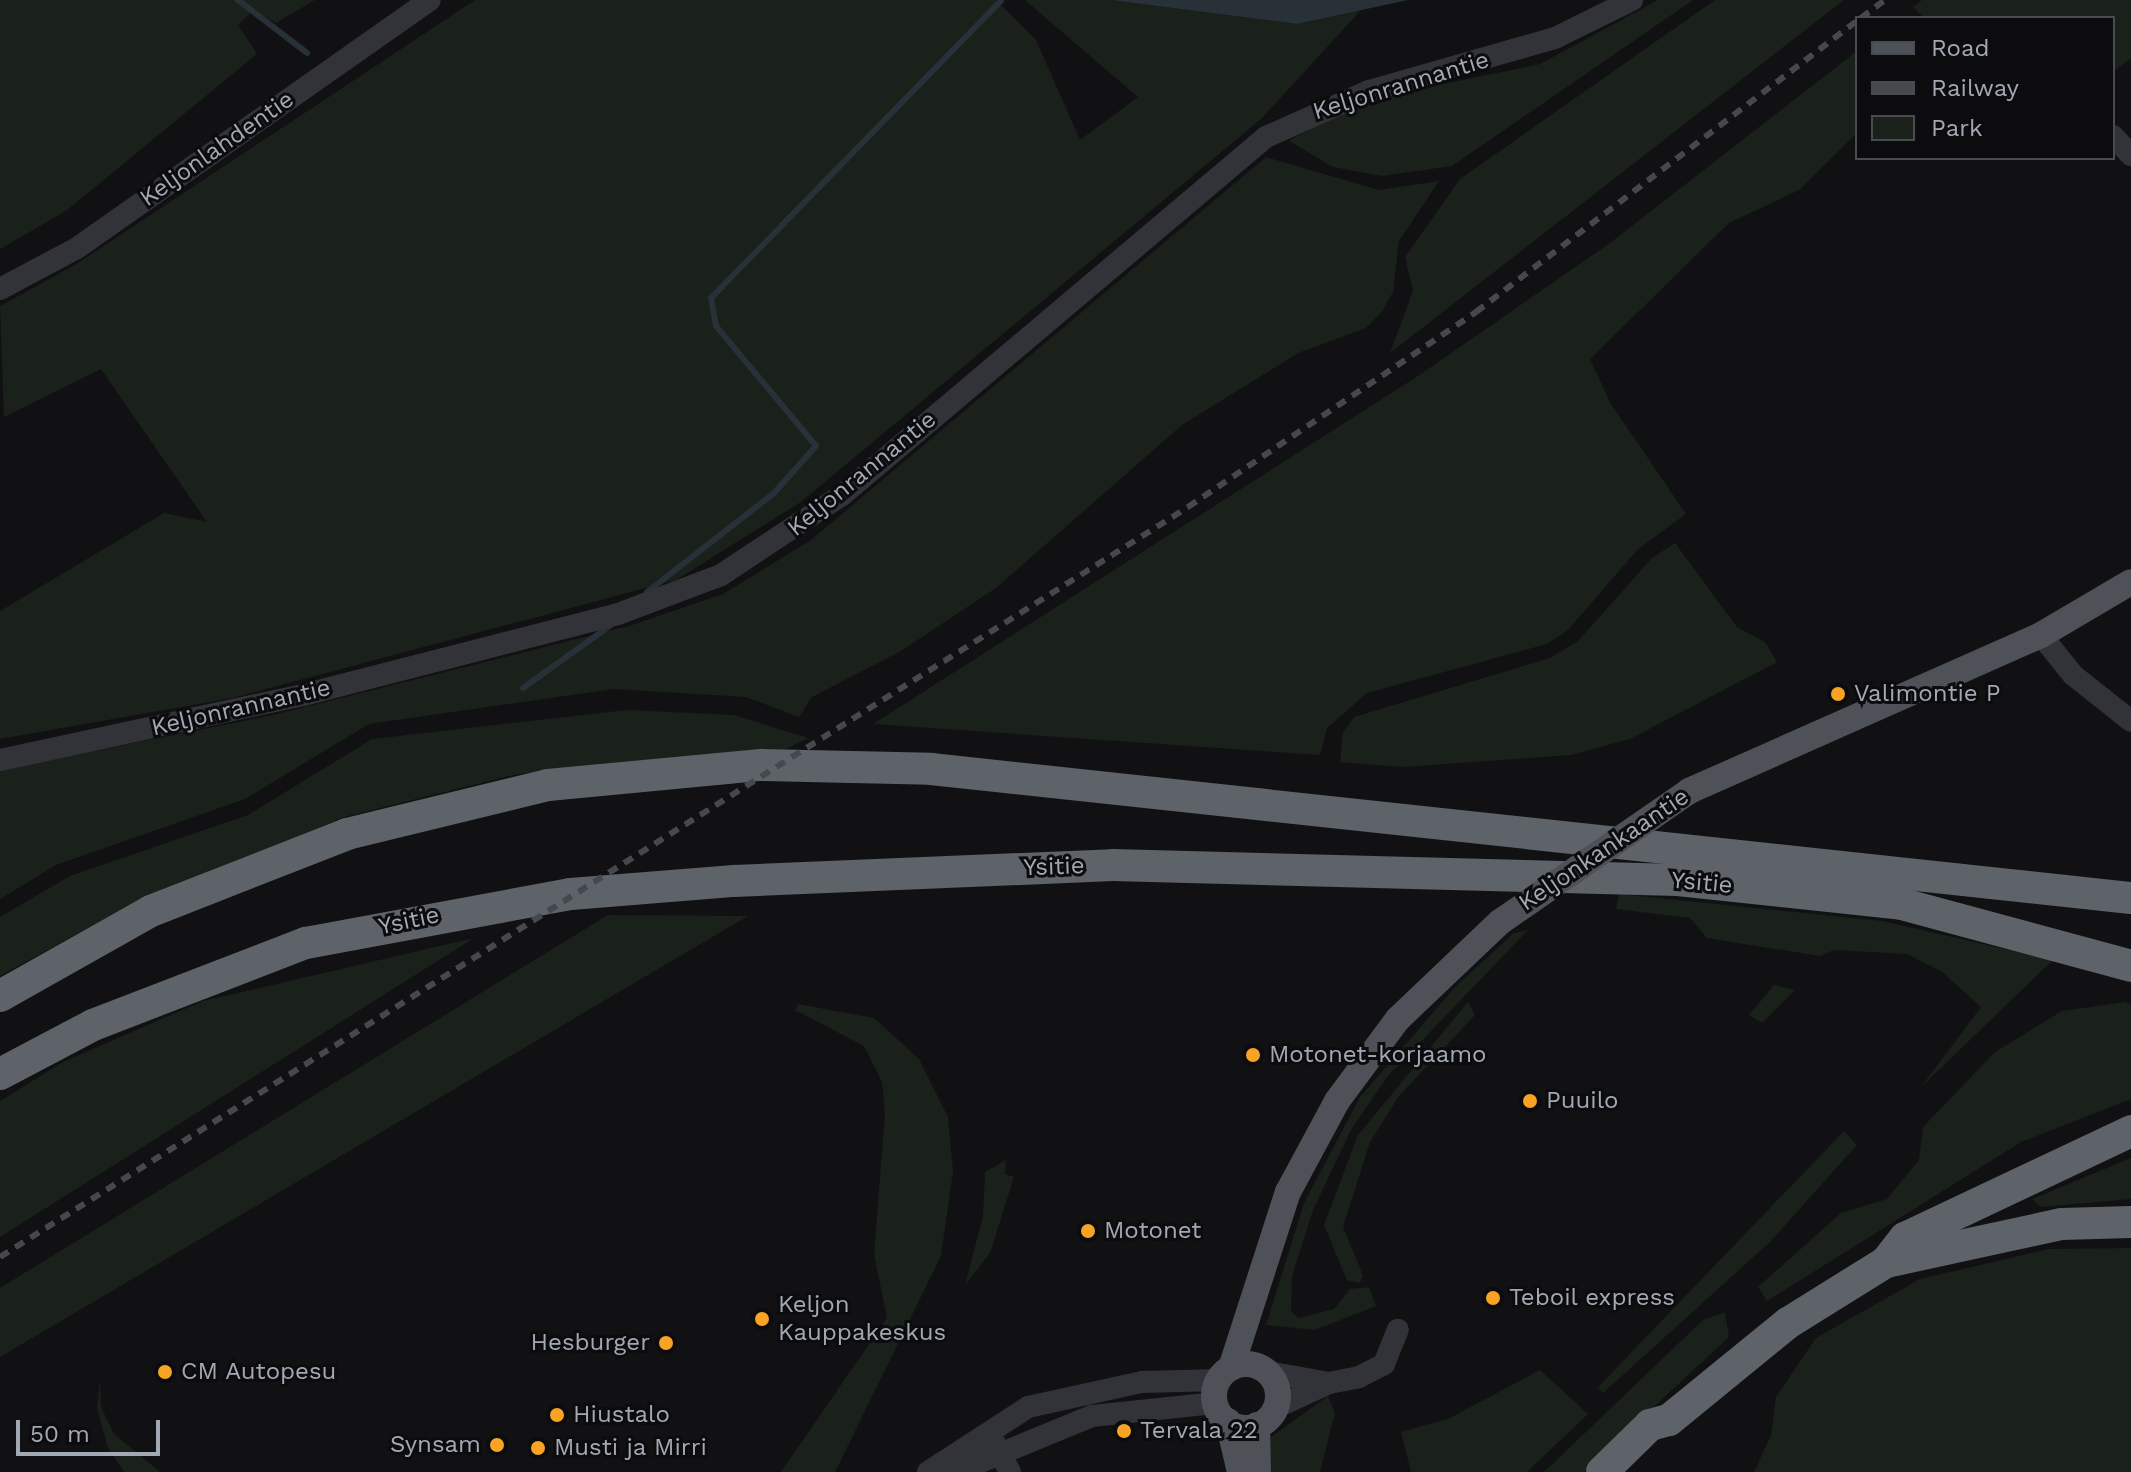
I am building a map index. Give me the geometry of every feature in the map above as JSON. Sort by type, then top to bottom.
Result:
[{"type":"highway","points":[[0,996],[151,911],[245,871],[456,805],[641,772],[761,765],[931,769],[2131,898]]},
{"type":"highway","name":"Ysitie","points":[[0,1074],[93,1025],[306,943],[571,894],[734,881],[1113,865],[1427,869],[1678,880],[1902,904],[2054,940],[2118,961]]},
{"type":"highway","points":[[1886,1262],[1905,1238],[1966,1203],[2131,1131]]},
{"type":"highway","points":[[1629,1472],[1669,1420],[1788,1323],[1886,1262],[2062,1224],[2131,1222]]},
{"type":"highway","points":[[1602,1472],[1650,1425],[1669,1420]]},
{"type":"main road","name":"Keljonkankaantie","points":[[1223,1393],[1288,1192],[1337,1101],[1398,1019],[1500,922],[1689,791],[2041,635],[2131,582]]},
{"type":"main road","name":"Keljonkankaantie","points":[[1252,1306],[1264,1369],[1277,1387],[1266,1416]]},
{"type":"main road","points":[[1223,1393],[1264,1369]]},
{"type":"main road","points":[[1223,1393],[1266,1416],[1258,1472]]},
{"type":"main road","points":[[1223,1393],[1240,1472]]},
{"type":"street","name":"Keljonlahdentie","points":[[0,289],[77,248],[430,0]]},
{"type":"street","name":"Keljonrannantie","points":[[0,760],[303,695],[603,618],[721,575],[842,495],[1266,137],[1369,91],[1555,38],[1632,0]]},
{"type":"street","points":[[2115,138],[2131,155]]},
{"type":"street","points":[[2041,635],[2073,675],[2131,721]]},
{"type":"street","points":[[1266,1416],[1329,1383],[1384,1364],[1398,1330]]},
{"type":"street","points":[[1264,1369],[1329,1383]]},
{"type":"street","points":[[928,1472],[988,1429],[1075,1394],[1142,1382],[1223,1393]]},
{"type":"street","points":[[956,1472],[998,1450],[1092,1416],[1223,1393]]},
{"type":"street","points":[[988,1429],[1010,1472]]},
{"type":"green space","points":[[0,0],[315,0],[276,23],[254,10],[238,25],[257,54],[66,211],[0,249]]},
{"type":"green space","points":[[475,0],[996,0],[1036,40],[1080,140],[1138,97],[1025,0],[1111,0],[1297,24],[1361,10],[1261,119],[801,502],[676,580],[232,698],[0,739],[0,611],[164,513],[207,522],[101,369],[4,417],[0,306],[75,265]]},
{"type":"green space","points":[[1658,0],[1693,0],[1452,166],[1382,176],[1333,167],[1289,141],[1329,118],[1404,92],[1540,64]]},
{"type":"green space","points":[[1715,0],[1844,0],[1390,353],[1413,291],[1405,257],[1460,179]]},
{"type":"green space","points":[[1922,0],[2131,0],[2131,58],[2115,70],[2115,16],[1922,16],[1913,7]]},
{"type":"green space","points":[[1855,53],[1855,135],[1799,190],[1729,223],[1590,359],[1611,404],[1686,514],[1638,549],[1568,630],[1547,644],[1367,693],[1327,728],[1320,755],[873,724],[1418,376],[1610,243]]},
{"type":"green space","points":[[1266,157],[1379,190],[1439,181],[1399,241],[1393,292],[1381,313],[1366,328],[1298,353],[1182,425],[996,588],[901,651],[812,697],[799,717],[746,697],[614,689],[369,724],[245,799],[56,865],[0,899],[0,770],[273,715],[629,626],[723,594],[811,540]]},
{"type":"green space","points":[[1675,543],[1737,627],[1765,642],[1777,662],[1630,739],[1571,755],[1404,767],[1340,762],[1343,732],[1354,717],[1550,658],[1578,641],[1652,558]]},
{"type":"green space","points":[[627,710],[734,715],[808,738],[782,751],[517,774],[344,817],[104,919],[0,976],[0,917],[70,876],[248,815],[372,739]]},
{"type":"green space","points":[[1619,894],[1883,921],[2053,960],[1921,1087],[1981,1007],[1941,971],[1907,954],[1834,950],[1820,956],[1707,938],[1690,918],[1616,909]]},
{"type":"green space","points":[[608,915],[748,916],[0,1357],[0,1288]]},
{"type":"green space","points":[[1528,930],[1387,1077],[1351,1130],[1313,1210],[1292,1276],[1291,1311],[1299,1318],[1334,1309],[1350,1289],[1369,1287],[1376,1306],[1315,1330],[1266,1325],[1304,1203],[1360,1097],[1456,986],[1514,933]]},
{"type":"green space","points":[[474,938],[0,1237],[0,1101],[63,1062],[203,1001]]},
{"type":"green space","points":[[1774,985],[1795,990],[1762,1023],[1749,1015]]},
{"type":"green space","points":[[1468,1002],[1475,1015],[1399,1096],[1370,1142],[1343,1227],[1363,1275],[1360,1283],[1347,1280],[1324,1225],[1358,1135]]},
{"type":"green space","points":[[2125,1002],[2131,1005],[2131,1099],[2021,1142],[1767,1301],[1758,1287],[1841,1213],[1887,1199],[1919,1160],[1923,1127],[1995,1052],[2062,1011]]},
{"type":"green space","points":[[798,1004],[874,1018],[919,1059],[948,1117],[953,1172],[941,1256],[835,1472],[781,1472],[887,1318],[874,1255],[885,1113],[882,1082],[864,1046],[795,1010]]},
{"type":"green space","points":[[1844,1131],[1857,1145],[1770,1242],[1603,1393],[1598,1387]]},
{"type":"green space","points":[[2131,1158],[2131,1199],[2041,1207],[2032,1199]]},
{"type":"green space","points":[[1006,1160],[1005,1174],[1014,1177],[990,1253],[965,1285],[983,1216],[985,1172]]},
{"type":"green space","points":[[2131,1248],[2131,1472],[1754,1472],[1771,1435],[1776,1397],[1816,1338],[1920,1279],[2049,1249]]},
{"type":"green space","points":[[1725,1312],[1729,1337],[1584,1472],[1544,1472],[1703,1320]]},
{"type":"green space","points":[[1540,1370],[1588,1414],[1527,1472],[1411,1472],[1401,1432],[1448,1419]]},
{"type":"green space","points":[[100,1378],[101,1407],[114,1434],[160,1472],[124,1472],[108,1448],[97,1408]]},
{"type":"green space","points":[[1328,1396],[1335,1413],[1320,1472],[1263,1472],[1268,1439]]},
{"type":"shaded area","points":[[1111,0],[1408,0],[1297,24]]},
{"type":"waterway","points":[[238,0],[307,53]]},
{"type":"waterway","points":[[647,592],[774,493],[816,446],[716,326],[711,298],[1001,1]]},
{"type":"waterway","points":[[523,688],[611,625]]},
{"type":"railway","points":[[1864,16],[1885,0]]},
{"type":"railway","points":[[0,1257],[1188,507],[1476,312],[1855,23]]},
{"type":"place","name":"Valimontie P","points":[[1838,694]]},
{"type":"place","name":"Motonet-korjaamo","points":[[1253,1055]]},
{"type":"place","name":"Puuilo","points":[[1530,1101]]},
{"type":"place","name":"Motonet","points":[[1088,1231]]},
{"type":"place","name":"Teboil express","points":[[1493,1298]]},
{"type":"place","name":"Keljon Kauppakeskus","points":[[762,1319]]},
{"type":"place","name":"Hesburger","points":[[666,1343]]},
{"type":"place","name":"CM Autopesu","points":[[165,1372]]},
{"type":"place","name":"Hiustalo","points":[[557,1415]]},
{"type":"place","name":"Tervala 22","points":[[1124,1431]]},
{"type":"place","name":"Synsam","points":[[497,1445]]},
{"type":"place","name":"Musti ja Mirri","points":[[538,1448]]}]
